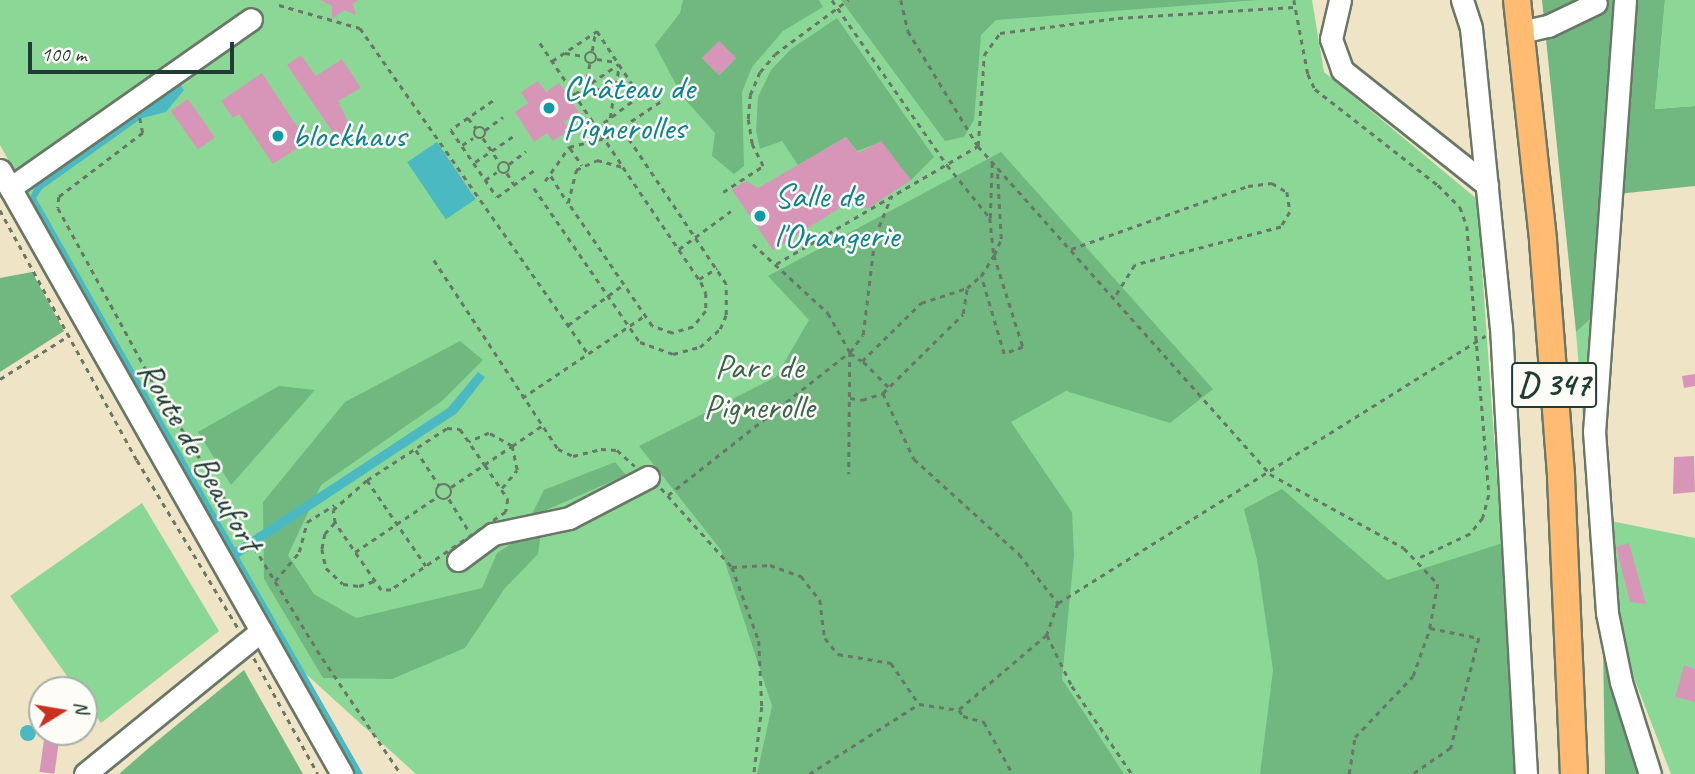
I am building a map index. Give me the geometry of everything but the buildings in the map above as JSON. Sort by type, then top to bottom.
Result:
[{"type":"main road","name":"D 347","points":[[1517,0],[1561,477],[1574,774]]},
{"type":"street","points":[[1340,0],[1331,39],[1342,70],[1487,185]]},
{"type":"street","points":[[1462,0],[1471,28],[1501,327],[1525,774]]},
{"type":"street","points":[[1625,0],[1594,431],[1608,613],[1621,682],[1650,774]]},
{"type":"street","points":[[1521,32],[1548,26],[1596,3]]},
{"type":"street","points":[[5,179],[251,19]]},
{"type":"street","name":"Route de Beaufort","points":[[5,179],[251,632],[342,774]]},
{"type":"street","points":[[458,560],[493,534],[569,518],[648,477]]},
{"type":"street","points":[[85,774],[251,632]]},
{"type":"path","points":[[832,0],[947,165],[990,218]]},
{"type":"path","points":[[723,192],[763,166],[752,144],[748,119],[750,95],[760,72],[775,54],[848,0]]},
{"type":"path","points":[[901,0],[908,31],[978,146],[1270,474],[1404,548],[1438,584],[1430,628],[1413,676],[1355,737],[1349,774]]},
{"type":"path","points":[[1294,0],[1308,74],[1315,89],[1438,185],[1460,207],[1467,226],[1479,339],[1489,495],[1483,517],[1470,534],[1415,560]]},
{"type":"path","points":[[279,5],[360,27],[588,354]]},
{"type":"path","points":[[978,146],[984,55],[1000,33],[1118,18],[1296,7]]},
{"type":"path","points":[[595,32],[592,51],[597,59],[619,64]]},
{"type":"path","points":[[552,61],[595,32]]},
{"type":"path","points":[[595,32],[640,96]]},
{"type":"path","points":[[540,43],[699,279],[707,302],[701,320],[694,327],[684,332],[661,331],[644,316],[550,174]]},
{"type":"path","points":[[565,53],[585,56],[592,51]]},
{"type":"path","points":[[585,56],[590,64],[586,87]]},
{"type":"path","points":[[590,64],[597,59]]},
{"type":"path","points":[[608,91],[615,86],[619,64]]},
{"type":"path","points":[[575,94],[619,64]]},
{"type":"path","points":[[615,86],[621,94]]},
{"type":"path","points":[[586,87],[608,91],[613,98],[610,118]]},
{"type":"path","points":[[613,98],[621,94],[640,96]]},
{"type":"path","points":[[599,127],[640,96]]},
{"type":"path","points":[[493,101],[451,130],[496,197],[537,168]]},
{"type":"path","points":[[545,181],[569,147],[606,138],[662,101]]},
{"type":"path","points":[[485,180],[498,171],[500,163],[483,138],[485,130],[503,117]]},
{"type":"path","points":[[468,118],[476,128],[485,130]]},
{"type":"path","points":[[142,121],[143,133],[59,197],[58,208],[150,377],[256,551],[401,774]]},
{"type":"path","points":[[474,137],[476,128]]},
{"type":"path","points":[[534,188],[639,342],[673,355],[700,347],[720,329],[726,315],[729,298],[718,267],[622,129]]},
{"type":"path","points":[[473,163],[515,135]]},
{"type":"path","points":[[462,145],[474,137],[483,138]]},
{"type":"path","points":[[776,264],[978,146]]},
{"type":"path","points":[[569,147],[582,165]]},
{"type":"path","points":[[507,173],[509,164],[526,151]]},
{"type":"path","points":[[568,203],[572,179],[582,165],[597,160],[623,167]]},
{"type":"path","points":[[500,163],[509,164]]},
{"type":"path","points":[[982,276],[1003,354],[1024,347],[994,255],[990,218],[992,163]]},
{"type":"path","points":[[862,361],[921,303],[967,288],[982,276],[1001,239],[997,168]]},
{"type":"path","points":[[498,171],[507,173],[514,184]]},
{"type":"path","points":[[1070,250],[1248,186],[1272,183],[1287,192],[1290,212],[1281,227],[1135,265],[1114,299]]},
{"type":"path","points":[[668,495],[849,352],[863,335],[875,236],[891,197]]},
{"type":"path","points":[[0,210],[69,335],[251,632]]},
{"type":"path","points":[[679,249],[731,211]]},
{"type":"path","points":[[753,244],[828,313],[849,352],[862,361],[888,388]]},
{"type":"path","points":[[699,279],[718,267]]},
{"type":"path","points":[[568,324],[624,284]]},
{"type":"path","points":[[850,398],[862,400],[883,393],[963,314],[967,288]]},
{"type":"path","points":[[522,398],[644,316]]},
{"type":"path","points":[[959,710],[1047,635],[1058,603],[1270,474],[1501,327]]},
{"type":"path","points":[[0,379],[69,335]]},
{"type":"path","points":[[849,352],[849,474]]},
{"type":"path","points":[[883,393],[914,460],[1019,554],[1058,603]]},
{"type":"path","points":[[439,485],[451,487],[542,426]]},
{"type":"path","points":[[275,581],[299,552],[307,522],[447,428],[460,429],[508,499],[506,512],[391,590],[381,590],[335,523],[336,504]]},
{"type":"path","points":[[469,442],[489,433],[512,446],[517,470],[501,489]]},
{"type":"path","points":[[415,449],[439,485],[437,497]]},
{"type":"path","points":[[368,480],[426,566]]},
{"type":"path","points":[[451,487],[449,499],[472,534]]},
{"type":"path","points":[[355,552],[437,497],[449,499]]},
{"type":"path","points":[[335,523],[325,534],[322,549],[326,568],[343,584],[359,586],[374,581]]},
{"type":"path","points":[[732,567],[770,565],[801,576],[820,600],[825,638],[838,654],[891,663],[919,704]]},
{"type":"path","points":[[1413,774],[1451,748],[1479,638],[1430,628]]},
{"type":"path","points":[[1047,635],[1072,686],[1132,774]]},
{"type":"path","points":[[249,649],[318,774]]},
{"type":"path","points":[[809,774],[919,704],[959,710],[963,716],[984,722],[1013,774]]},
{"type":"green space","name":"Parc de Pignerolle","points":[[0,0],[1312,0],[1324,72],[1477,199],[1518,774],[416,774],[285,655],[0,145]]},
{"type":"green space","points":[[683,0],[819,0],[823,7],[783,31],[752,67],[742,92],[744,166],[734,174],[712,156],[715,133],[682,96],[655,45],[680,13]],"holes":[[[719,42],[736,58],[719,75],[702,58]]]},
{"type":"green space","points":[[841,0],[1258,0],[996,20],[981,35],[974,120],[964,137],[945,141]]},
{"type":"green space","points":[[1542,0],[1665,0],[1655,109],[1695,106],[1695,186],[1617,194],[1601,189],[1594,316],[1576,332]]},
{"type":"green space","points":[[1665,0],[1695,0],[1695,106],[1655,109]]},
{"type":"green space","points":[[837,18],[934,157],[911,180],[881,142],[857,151],[846,137],[798,165],[782,141],[760,149],[756,131],[758,97],[771,70],[791,49]]},
{"type":"green space","points":[[1001,152],[1213,389],[1170,423],[1066,391],[1011,422],[1072,512],[1074,555],[1062,679],[1124,774],[757,774],[772,706],[721,550],[639,446],[776,377],[809,320],[768,276]]},
{"type":"green space","points":[[32,272],[64,331],[0,372],[0,278]]},
{"type":"green space","points":[[1594,316],[1611,521],[1695,538],[1695,774],[1671,774],[1596,579],[1576,332]]},
{"type":"green space","points":[[460,341],[483,360],[442,401],[321,485],[288,555],[314,594],[356,618],[482,588],[497,553],[520,538],[544,490],[615,462],[626,475],[544,511],[538,554],[505,588],[465,648],[392,679],[323,678],[264,579],[263,502],[345,402]]},
{"type":"green space","points":[[279,386],[315,390],[231,485],[198,432]]},
{"type":"green space","points":[[1282,489],[1387,580],[1503,543],[1518,774],[1260,774],[1273,670],[1257,560],[1244,509]]},
{"type":"green space","points":[[142,503],[219,631],[101,723],[98,719],[98,676],[67,676],[10,596]]},
{"type":"green space","points":[[1603,641],[1644,774],[1605,774]]},
{"type":"green space","points":[[244,670],[303,774],[119,774],[151,746]]},
{"type":"water","points":[[179,83],[184,90],[166,112],[142,118],[42,189],[36,198],[235,548],[448,408],[478,372],[485,377],[457,413],[239,557],[363,774],[354,774],[29,200],[36,184]]},
{"type":"water","points":[[437,142],[476,199],[446,219],[407,162]]},
{"type":"water","points":[[28,725],[28,741],[22,739],[20,733]]},
{"type":"place","name":"Château de Pignerolles","points":[[549,108]]},
{"type":"place","name":"blockhaus","points":[[278,136]]},
{"type":"place","name":"Salle de l'Orangerie","points":[[760,216]]}]
